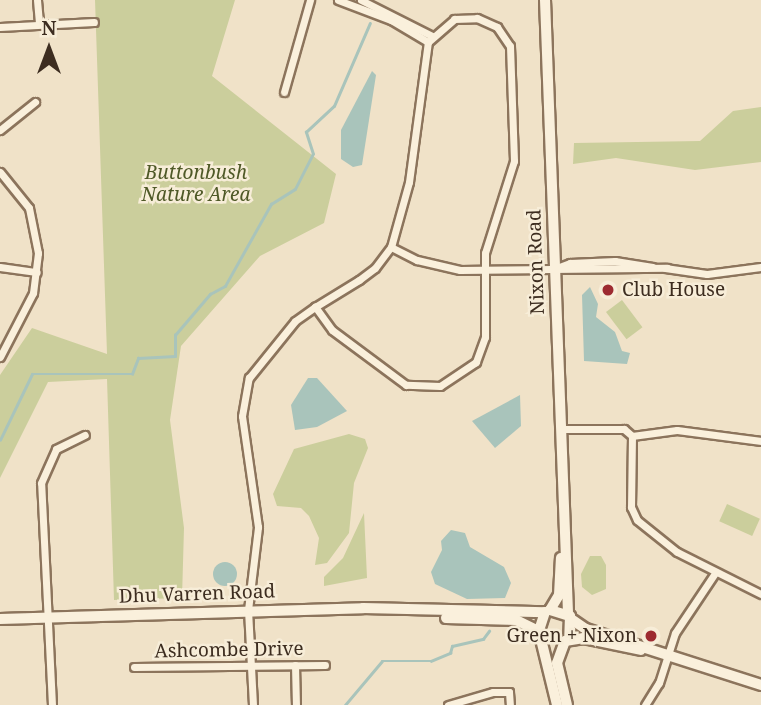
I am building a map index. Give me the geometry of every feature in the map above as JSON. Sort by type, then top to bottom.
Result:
[{"type":"main road","name":"Nixon Road","points":[[545,0],[560,429],[570,616],[567,640]]},
{"type":"main road","name":"Nixon Road","points":[[541,635],[547,611],[559,595],[564,523]]},
{"type":"main road","name":"Dhu Varren Road","points":[[0,619],[248,610],[547,611],[570,616]]},
{"type":"main road","name":"Dhu Varren Road","points":[[395,610],[473,621],[516,620],[541,635],[567,640]]},
{"type":"main road","points":[[541,635],[557,705]]},
{"type":"main road","points":[[566,705],[557,663],[567,640]]},
{"type":"street","points":[[37,0],[38,24]]},
{"type":"street","points":[[284,92],[283,82],[310,0]]},
{"type":"street","points":[[338,0],[393,17]]},
{"type":"street","points":[[361,0],[430,39]]},
{"type":"street","points":[[253,705],[248,610],[258,527],[243,440],[247,388],[275,341],[315,307],[375,268],[391,247],[408,182],[430,39],[454,19],[477,18],[497,27],[510,46],[514,161],[489,232],[484,269],[483,351],[464,374],[431,388],[389,376],[332,330],[315,307]]},
{"type":"street","points":[[0,27],[94,22]]},
{"type":"street","points":[[273,80],[283,82]]},
{"type":"street","points":[[0,130],[36,102]]},
{"type":"street","points":[[0,172],[33,217],[37,272],[24,316],[0,357]]},
{"type":"street","points":[[391,247],[441,268],[667,268],[706,274],[761,267]]},
{"type":"street","points":[[0,267],[37,272]]},
{"type":"street","points":[[560,429],[624,429],[632,436],[677,430],[761,440]]},
{"type":"street","points":[[51,705],[41,483],[56,449],[85,435]]},
{"type":"street","points":[[632,436],[631,507],[637,520],[677,552],[761,594]]},
{"type":"street","points":[[645,705],[668,657],[676,633],[715,573]]},
{"type":"street","points":[[570,616],[668,657],[761,685]]},
{"type":"street","points":[[567,640],[652,651]]},
{"type":"street","points":[[295,665],[296,705]]},
{"type":"street","name":"Ashcombe Drive","points":[[134,667],[325,665]]},
{"type":"street","points":[[448,705],[472,695],[509,692],[510,705]]},
{"type":"green space","name":"Buttonbush Nature Area","points":[[95,0],[235,0],[212,76],[336,174],[324,223],[260,256],[181,346],[170,420],[184,528],[182,598],[114,600],[107,379],[48,382],[0,478],[0,375],[32,328],[107,354]]},
{"type":"green space","points":[[761,107],[761,162],[695,170],[616,158],[573,164],[574,143],[700,141],[733,111]]},
{"type":"green space","points":[[622,300],[642,327],[626,339],[606,312]]},
{"type":"green space","points":[[349,434],[365,439],[368,448],[354,483],[349,533],[327,563],[315,565],[319,538],[309,516],[301,508],[277,506],[273,494],[294,449]]},
{"type":"green space","points":[[727,504],[760,519],[752,536],[719,521]]},
{"type":"green space","points":[[364,513],[367,578],[324,586],[324,577],[343,558]]},
{"type":"green space","points":[[590,556],[601,556],[606,565],[606,589],[592,595],[582,587],[581,574]]},
{"type":"water","points":[[372,71],[376,75],[362,165],[353,167],[341,159],[341,130]]},
{"type":"water","points":[[590,287],[598,304],[596,317],[615,332],[622,351],[630,353],[627,364],[584,361],[582,295]]},
{"type":"water","points":[[308,378],[317,378],[347,411],[317,427],[295,430],[291,405]]},
{"type":"water","points":[[520,395],[521,426],[495,448],[472,421]]},
{"type":"water","points":[[451,530],[465,533],[470,547],[504,567],[511,583],[505,598],[467,599],[435,584],[431,572],[442,550],[441,541]]},
{"type":"water","points":[[225,562],[234,565],[237,574],[234,583],[225,586],[216,583],[213,574],[216,565]]},
{"type":"building","name":"Club House","points":[[608,281],[614,284],[617,290],[614,296],[608,299],[602,296],[599,290],[602,284]]},
{"type":"waterway","points":[[0,440],[32,374],[132,374],[138,358],[175,356],[175,335],[210,294],[225,286],[271,204],[295,189],[313,154],[306,132],[334,106],[370,23]]},
{"type":"waterway","points":[[345,705],[382,661],[431,661],[450,653],[452,646],[483,639],[489,631]]},
{"type":"place","name":"Club House","points":[[608,290]]},
{"type":"place","name":"Green + Nixon","points":[[651,636]]}]
